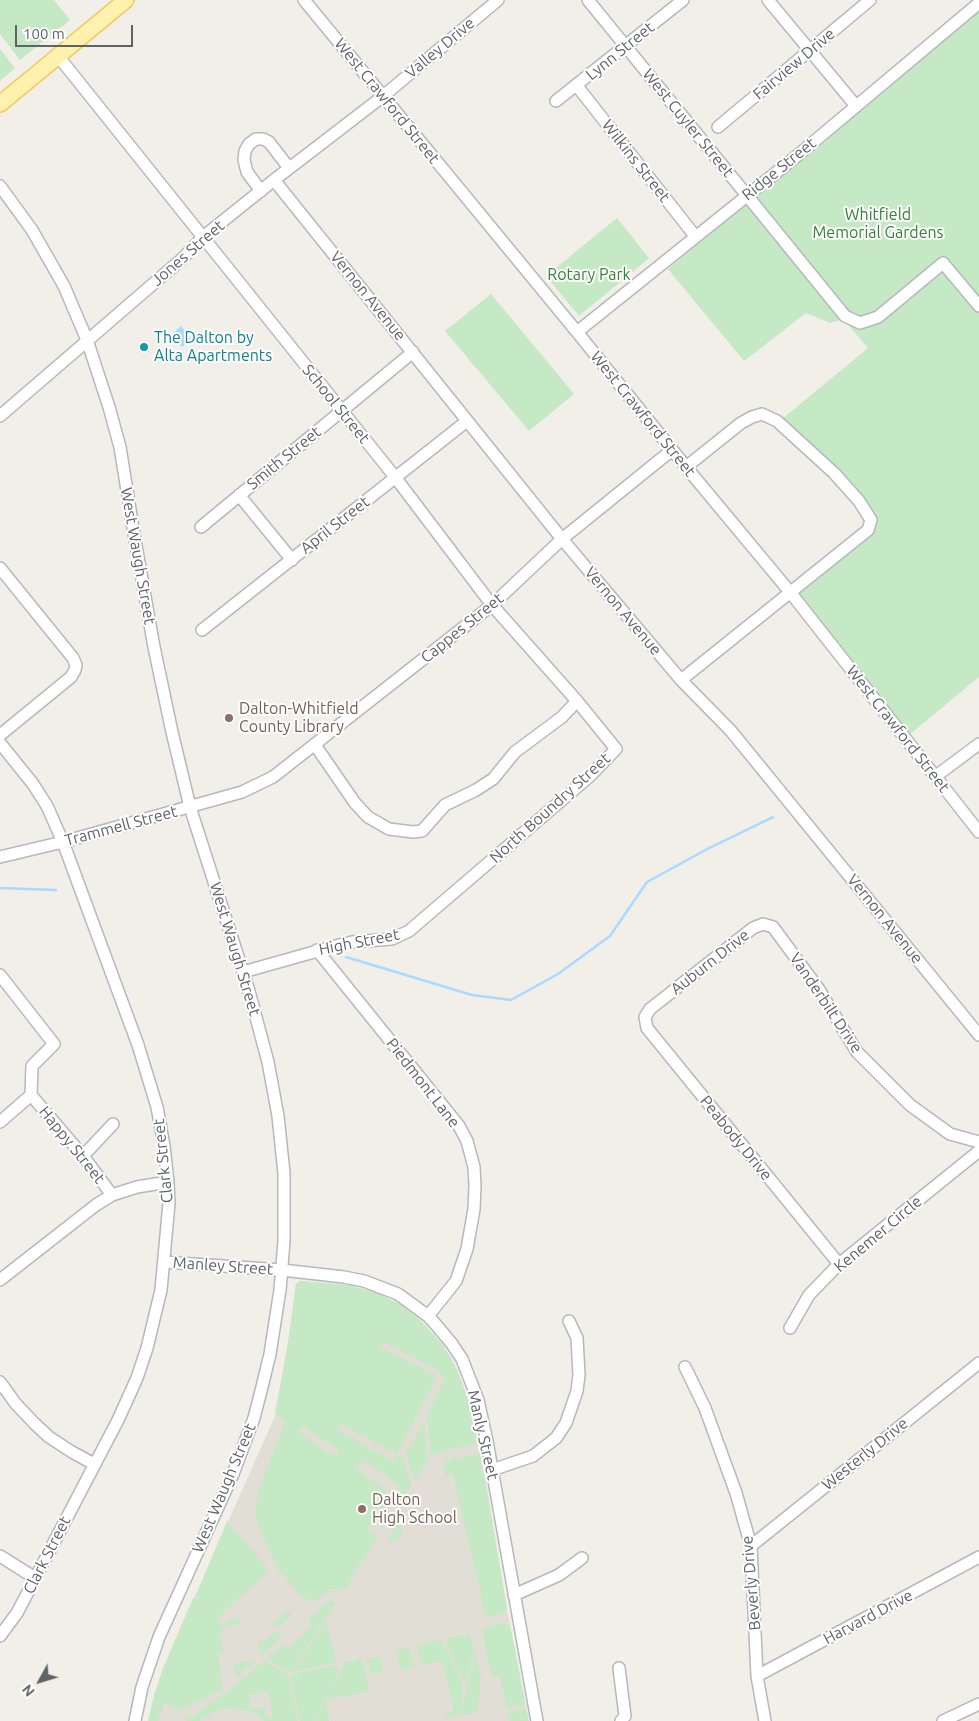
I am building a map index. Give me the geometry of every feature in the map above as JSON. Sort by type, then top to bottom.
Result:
[{"type":"main road","points":[[0,104],[126,0]]},
{"type":"street","name":"West Crawford Street","points":[[304,0],[790,592],[979,832]]},
{"type":"street","name":"Valley Drive","points":[[382,97],[498,0]]},
{"type":"street","name":"West Cuyler Street","points":[[588,0],[845,316],[860,322],[878,317],[943,263],[979,306]]},
{"type":"street","name":"Lynn Street","points":[[556,101],[683,0]]},
{"type":"street","points":[[768,0],[856,106]]},
{"type":"street","name":"Fairview Drive","points":[[718,127],[870,0]]},
{"type":"street","name":"Ridge Street","points":[[577,332],[856,106],[979,3]]},
{"type":"street","name":"School Street","points":[[58,56],[396,477],[492,605],[577,701],[616,749]]},
{"type":"street","name":"Wilkins Street","points":[[577,86],[695,236]]},
{"type":"street","name":"Jones Street","points":[[0,416],[182,259],[203,237],[382,97]]},
{"type":"street","points":[[260,191],[247,172],[244,160],[245,151],[249,144],[263,139],[269,142],[289,168]]},
{"type":"street","name":"Vernon Avenue","points":[[274,180],[562,539],[681,680],[731,731],[979,1035]]},
{"type":"street","name":"West Waugh Street","points":[[0,186],[32,230],[61,280],[86,340],[108,404],[120,447],[154,648],[190,807],[243,972],[268,1062],[278,1116],[284,1173],[285,1206],[282,1270],[270,1354],[254,1418],[233,1474],[156,1645],[142,1687],[135,1721]]},
{"type":"street","name":"Smith Street","points":[[201,527],[412,352]]},
{"type":"street","points":[[681,680],[868,530],[871,520],[859,501],[834,473],[777,421],[762,414],[741,423],[686,467]]},
{"type":"street","name":"April Street","points":[[202,630],[468,421]]},
{"type":"street","name":"Cappes Street","points":[[242,792],[273,777],[492,605],[562,539],[672,450]]},
{"type":"street","points":[[239,495],[292,560]]},
{"type":"street","points":[[0,568],[73,658],[76,665],[71,677],[0,735]]},
{"type":"street","points":[[315,745],[354,803],[368,818],[389,829],[422,831],[445,805],[476,790],[493,779],[515,752],[562,717],[577,701]]},
{"type":"street","name":"Clark Street","points":[[0,743],[33,784],[63,842],[138,1045],[157,1107],[168,1182],[169,1203],[161,1290],[137,1378],[118,1420],[17,1614],[0,1636]]},
{"type":"street","points":[[936,776],[979,744]]},
{"type":"street","name":"North Boundry Street","points":[[484,867],[591,775],[616,749]]},
{"type":"street","name":"Trammell Street","points":[[0,857],[63,842],[242,792]]},
{"type":"street","name":"High Street","points":[[243,972],[317,950],[352,942],[392,940],[402,936],[484,867]]},
{"type":"street","name":"Auburn Drive","points":[[650,1009],[753,928],[763,924],[773,928]]},
{"type":"street","name":"Vanderbilt Drive","points":[[773,928],[818,988],[857,1052],[910,1105],[950,1134],[979,1142]]},
{"type":"street","name":"Piedmont Lane","points":[[317,950],[459,1126],[467,1141],[474,1167],[475,1186],[467,1249],[456,1281],[428,1316]]},
{"type":"street","points":[[0,975],[54,1044],[32,1066],[31,1095],[0,1122]]},
{"type":"street","name":"Peabody Drive","points":[[650,1009],[645,1017],[647,1028],[839,1264]]},
{"type":"street","name":"Happy Street","points":[[31,1095],[83,1156],[112,1195]]},
{"type":"street","points":[[83,1156],[114,1124]]},
{"type":"street","name":"Kenemer Circle","points":[[790,1328],[809,1295],[839,1264],[979,1151]]},
{"type":"street","points":[[0,1280],[96,1205],[112,1195],[137,1187],[168,1182]]},
{"type":"street","name":"Manley Street","points":[[164,1262],[282,1270]]},
{"type":"street","name":"Manly Street","points":[[282,1270],[364,1281],[398,1294],[428,1316],[452,1344],[470,1378],[478,1400],[537,1721]]},
{"type":"street","points":[[492,1470],[532,1456],[556,1438],[566,1423],[577,1391],[579,1375],[577,1338],[569,1321]]},
{"type":"street","name":"Westerly Drive","points":[[751,1546],[979,1363]]},
{"type":"street","name":"Beverly Drive","points":[[684,1366],[708,1417],[736,1493],[751,1546],[757,1676],[765,1721]]},
{"type":"street","points":[[0,1382],[16,1404],[49,1437],[94,1464]]},
{"type":"street","points":[[0,1556],[35,1578]]},
{"type":"street","name":"Harvard Drive","points":[[757,1676],[979,1557]]},
{"type":"street","points":[[514,1596],[559,1575],[582,1558]]},
{"type":"street","points":[[619,1668],[624,1716],[621,1721]]},
{"type":"street","points":[[943,1721],[979,1704]]},
{"type":"shaded area","name":"Dalton High School","points":[[300,1281],[349,1285],[379,1294],[401,1305],[419,1319],[451,1357],[463,1384],[485,1476],[507,1609],[529,1721],[151,1721],[170,1661],[195,1596],[275,1416],[296,1284]]},
{"type":"green space","points":[[0,0],[54,0],[70,20],[20,60],[0,34]]},
{"type":"green space","name":"Whitfield Memorial Gardens","points":[[979,9],[979,677],[909,735],[795,594],[876,523],[782,419],[868,348],[843,319],[830,323],[806,313],[744,361],[668,269]]},
{"type":"green space","points":[[0,49],[15,68],[0,81]]},
{"type":"green space","name":"Rotary Park","points":[[617,218],[649,258],[579,316],[546,276]]},
{"type":"green space","points":[[491,294],[574,394],[529,431],[445,331]]},
{"type":"green space","points":[[300,1281],[349,1285],[379,1294],[401,1305],[419,1319],[443,1345],[457,1370],[467,1396],[478,1443],[443,1451],[431,1457],[427,1415],[444,1378],[437,1370],[383,1341],[380,1347],[437,1376],[397,1454],[403,1458],[411,1485],[400,1503],[398,1484],[365,1461],[362,1465],[358,1463],[355,1467],[385,1490],[386,1505],[367,1530],[377,1537],[345,1589],[330,1589],[315,1602],[310,1597],[306,1602],[277,1567],[259,1529],[255,1510],[259,1489],[285,1422],[275,1413],[288,1343],[296,1284]],"holes":[[[340,1424],[397,1454],[394,1462],[338,1430]],[[304,1426],[339,1451],[336,1457],[299,1432]]]},
{"type":"green space","points":[[424,1422],[428,1460],[414,1480],[406,1453]]},
{"type":"green space","points":[[480,1453],[507,1609],[502,1614],[486,1617],[453,1475],[446,1476],[443,1466],[447,1460]]},
{"type":"green space","points":[[227,1521],[268,1570],[217,1618],[224,1627],[236,1616],[243,1623],[225,1628],[219,1637],[224,1654],[218,1653],[222,1689],[181,1710],[164,1702],[162,1712],[157,1721],[148,1721],[163,1668],[193,1598],[197,1600],[197,1593]]},
{"type":"green space","points":[[399,1522],[402,1536],[390,1542],[388,1540]]},
{"type":"green space","points":[[330,1601],[336,1602],[290,1673],[266,1659],[283,1644],[288,1649],[313,1626],[308,1619]]},
{"type":"green space","points":[[288,1611],[292,1615],[277,1628],[273,1623]]},
{"type":"green space","points":[[326,1621],[336,1662],[293,1672]]},
{"type":"green space","points":[[502,1623],[510,1626],[525,1703],[507,1709],[500,1676],[492,1675],[483,1634],[485,1627]]},
{"type":"green space","points":[[277,1631],[281,1635],[280,1638],[261,1655],[258,1641],[267,1640]]},
{"type":"green space","points":[[469,1634],[474,1648],[466,1684],[447,1646],[447,1639]]},
{"type":"green space","points":[[441,1640],[458,1672],[463,1686],[461,1715],[447,1718],[445,1714],[454,1711],[443,1661],[422,1665],[417,1647]]},
{"type":"green space","points":[[407,1648],[410,1650],[414,1667],[401,1670],[396,1650]]},
{"type":"green space","points":[[475,1651],[481,1678],[478,1711],[463,1715],[462,1711]]},
{"type":"green space","points":[[379,1656],[383,1671],[371,1674],[367,1659]]},
{"type":"green space","points":[[257,1659],[237,1677],[234,1664]]},
{"type":"green space","points":[[362,1659],[369,1691],[325,1700],[344,1663]]},
{"type":"green space","points":[[264,1661],[286,1674],[289,1679],[298,1721],[265,1721],[246,1710],[228,1708],[211,1713],[199,1721],[185,1721],[236,1686],[238,1682]],"holes":[[[268,1691],[273,1717],[268,1719],[265,1707],[251,1709],[248,1695]]]},
{"type":"green space","points":[[336,1665],[338,1671],[315,1721],[300,1721],[290,1675]]},
{"type":"green space","points":[[325,1702],[329,1721],[316,1721]]},
{"type":"green space","points":[[526,1709],[529,1721],[510,1721],[508,1712]]},
{"type":"water","points":[[181,326],[191,339],[182,347],[172,334]]},
{"type":"waterway","points":[[346,957],[472,995],[511,1000],[558,974],[610,936],[647,882],[709,848],[773,817]]},
{"type":"waterway","points":[[0,888],[56,890]]},
{"type":"place","name":"The Dalton by Alta Apartments","points":[[144,347]]},
{"type":"place","name":"Dalton-Whitfield County Library","points":[[229,718]]},
{"type":"place","name":"Dalton High School","points":[[362,1509]]}]
